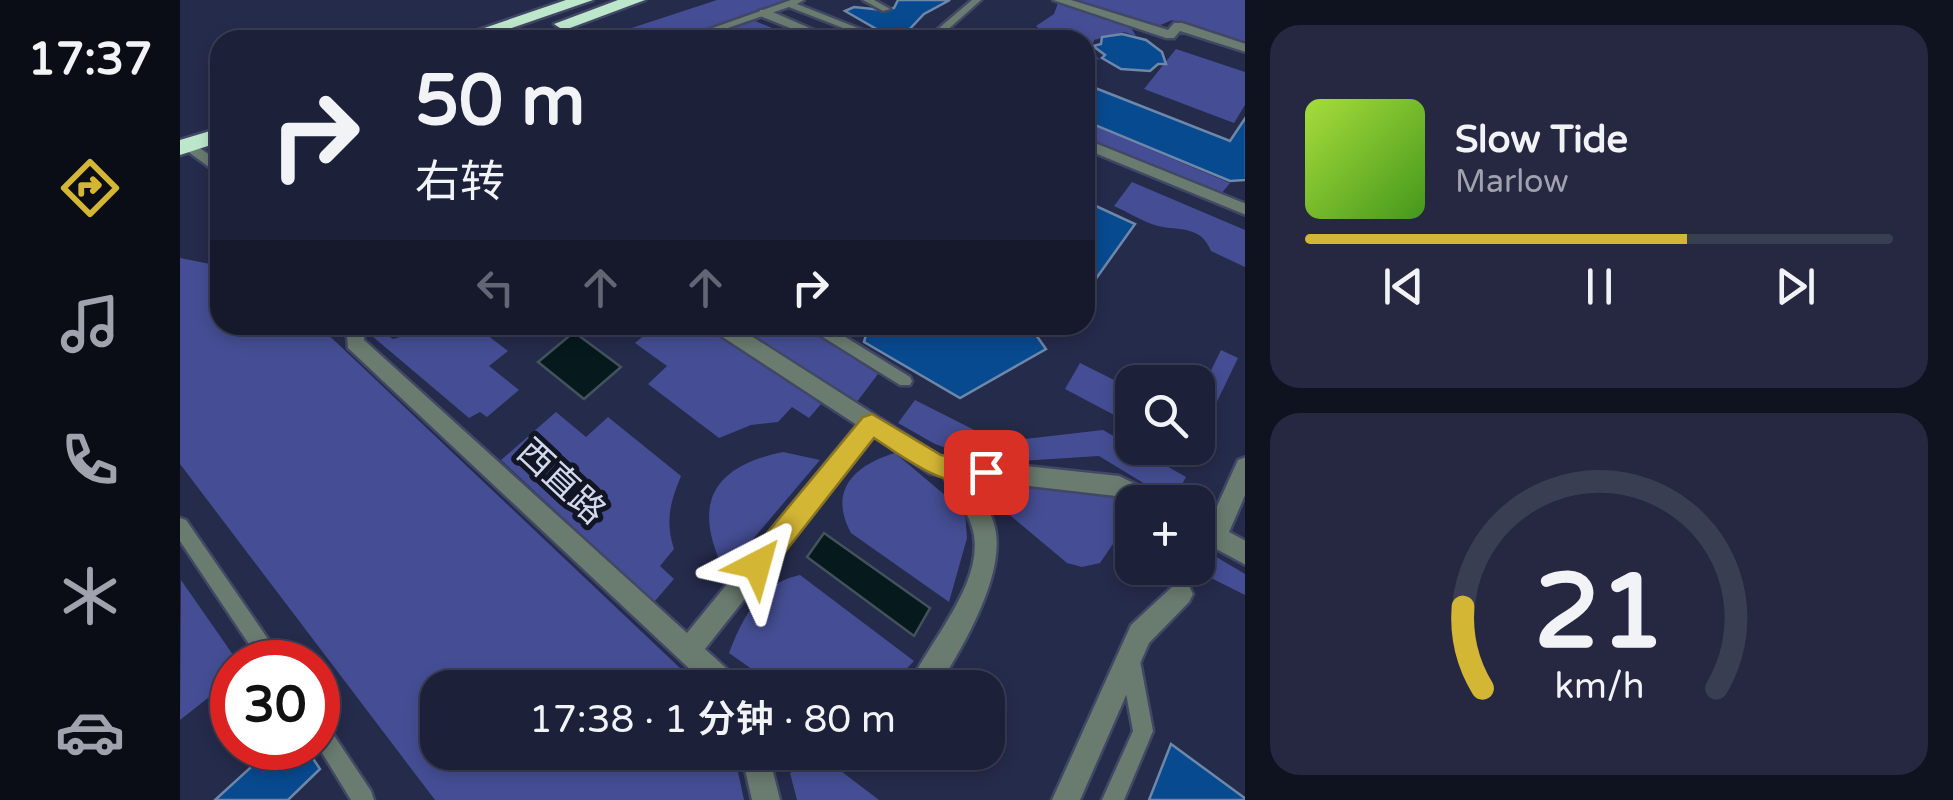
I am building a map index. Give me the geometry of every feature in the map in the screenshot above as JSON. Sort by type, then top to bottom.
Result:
[{"type":"highway","points":[[490,30],[584,0]]},
{"type":"highway","points":[[543,30],[636,0]]},
{"type":"highway","points":[[183,140],[210,122]]},
{"type":"highway","points":[[183,140],[210,136]]},
{"type":"street","points":[[1058,0],[1170,35],[1178,26],[1245,48]]},
{"type":"street","points":[[764,13],[806,30]]},
{"type":"street","points":[[183,140],[210,162]]},
{"type":"street","points":[[1095,148],[1245,210]]},
{"type":"street","name":"西直路","points":[[355,335],[355,344],[710,670]]},
{"type":"street","points":[[734,335],[937,466],[1115,486]]},
{"type":"street","points":[[689,650],[872,424]]},
{"type":"street","points":[[932,670],[970,608],[984,529],[949,468]]},
{"type":"street","points":[[1215,517],[1245,469]]},
{"type":"street","points":[[1215,537],[1245,553]]},
{"type":"street","points":[[1066,800],[1140,634],[1181,594]]},
{"type":"street","points":[[758,770],[766,800]]},
{"type":"lane","points":[[866,0],[886,10]]},
{"type":"lane","points":[[942,30],[976,0]]},
{"type":"lane","points":[[714,30],[794,2],[860,30]]},
{"type":"lane","points":[[832,335],[905,381]]},
{"type":"lane","points":[[180,526],[257,640]]},
{"type":"lane","points":[[1113,800],[1142,731],[1129,659]]},
{"type":"lane","points":[[340,762],[362,800]]},
{"type":"shaded area","points":[[717,0],[791,0],[705,30],[626,30]]},
{"type":"shaded area","points":[[1072,0],[1245,0],[1245,43],[1172,20],[1156,27]]},
{"type":"shaded area","points":[[1058,3],[1130,26],[1136,36],[1124,32],[1095,40],[1095,30],[1040,30],[1036,26],[1054,14]]},
{"type":"shaded area","points":[[753,20],[776,30],[724,30]]},
{"type":"shaded area","points":[[1176,49],[1245,72],[1245,105],[1234,123],[1144,89]]},
{"type":"shaded area","points":[[1095,126],[1230,183],[1221,194],[1095,141]]},
{"type":"shaded area","points":[[1132,182],[1245,230],[1245,267],[1211,251],[1195,233],[1152,224],[1114,206]]},
{"type":"shaded area","points":[[180,258],[210,264],[210,335],[329,335],[682,670],[420,670],[420,770],[738,770],[744,800],[435,800],[340,675],[340,640],[314,640],[180,464]]},
{"type":"shaded area","points":[[371,335],[393,339],[407,335],[487,335],[508,351],[489,366],[519,390],[487,417],[480,412],[469,418]]},
{"type":"shaded area","points":[[570,335],[578,335],[621,367],[584,399],[538,362]]},
{"type":"shaded area","points":[[644,335],[721,335],[821,404],[809,418],[792,407],[778,422],[751,425],[719,438],[648,384],[667,366],[635,343]]},
{"type":"shaded area","points":[[748,335],[817,335],[878,374],[853,407]]},
{"type":"shaded area","points":[[1221,350],[1238,358],[1215,406],[1215,365]]},
{"type":"shaded area","points":[[1080,363],[1115,380],[1115,415],[1065,389]]},
{"type":"shaded area","points":[[915,400],[998,442],[1103,430],[1115,437],[1115,465],[1165,465],[1186,477],[1182,485],[1147,485],[1099,456],[988,463],[935,444],[898,423]]},
{"type":"shaded area","points":[[556,412],[586,437],[608,417],[681,476],[670,512],[674,549],[660,566],[674,579],[654,602],[501,460]]},
{"type":"shaded area","points":[[783,452],[820,460],[725,572],[710,528],[714,493],[738,468]]},
{"type":"shaded area","points":[[895,453],[965,512],[967,538],[949,602],[851,533],[845,518],[842,504],[849,482],[868,465]]},
{"type":"shaded area","points":[[979,478],[1115,498],[1115,541],[1100,563],[1082,567],[1067,563],[974,485]]},
{"type":"shaded area","points":[[824,533],[930,608],[914,636],[807,557]]},
{"type":"shaded area","points":[[1215,556],[1245,574],[1245,595],[1215,580]]},
{"type":"shaded area","points":[[800,575],[914,661],[905,670],[753,670],[729,653],[755,604],[786,579]]},
{"type":"shaded area","points":[[181,580],[223,640],[210,640],[210,696],[180,720]]},
{"type":"shaded area","points":[[840,770],[879,800],[797,800],[790,773]]},
{"type":"building","points":[[898,0],[950,0],[924,14],[909,30],[878,30],[845,11],[854,7],[894,8]]},
{"type":"building","points":[[1122,34],[1146,40],[1162,52],[1166,64],[1158,64],[1150,71],[1121,69],[1102,58],[1105,55],[1095,48],[1101,44],[1102,37]]},
{"type":"building","points":[[1095,88],[1230,141],[1245,118],[1245,180],[1230,181],[1095,125]]},
{"type":"building","points":[[1095,206],[1135,224],[1095,280]]},
{"type":"building","points":[[866,335],[1036,335],[1046,349],[960,398],[864,342]]},
{"type":"building","points":[[1171,744],[1245,798],[1245,800],[1149,800]]},
{"type":"building","points":[[248,770],[319,770],[288,800],[215,800]]},
{"type":"route","points":[[757,565],[872,424],[937,466],[986,472]]}]
